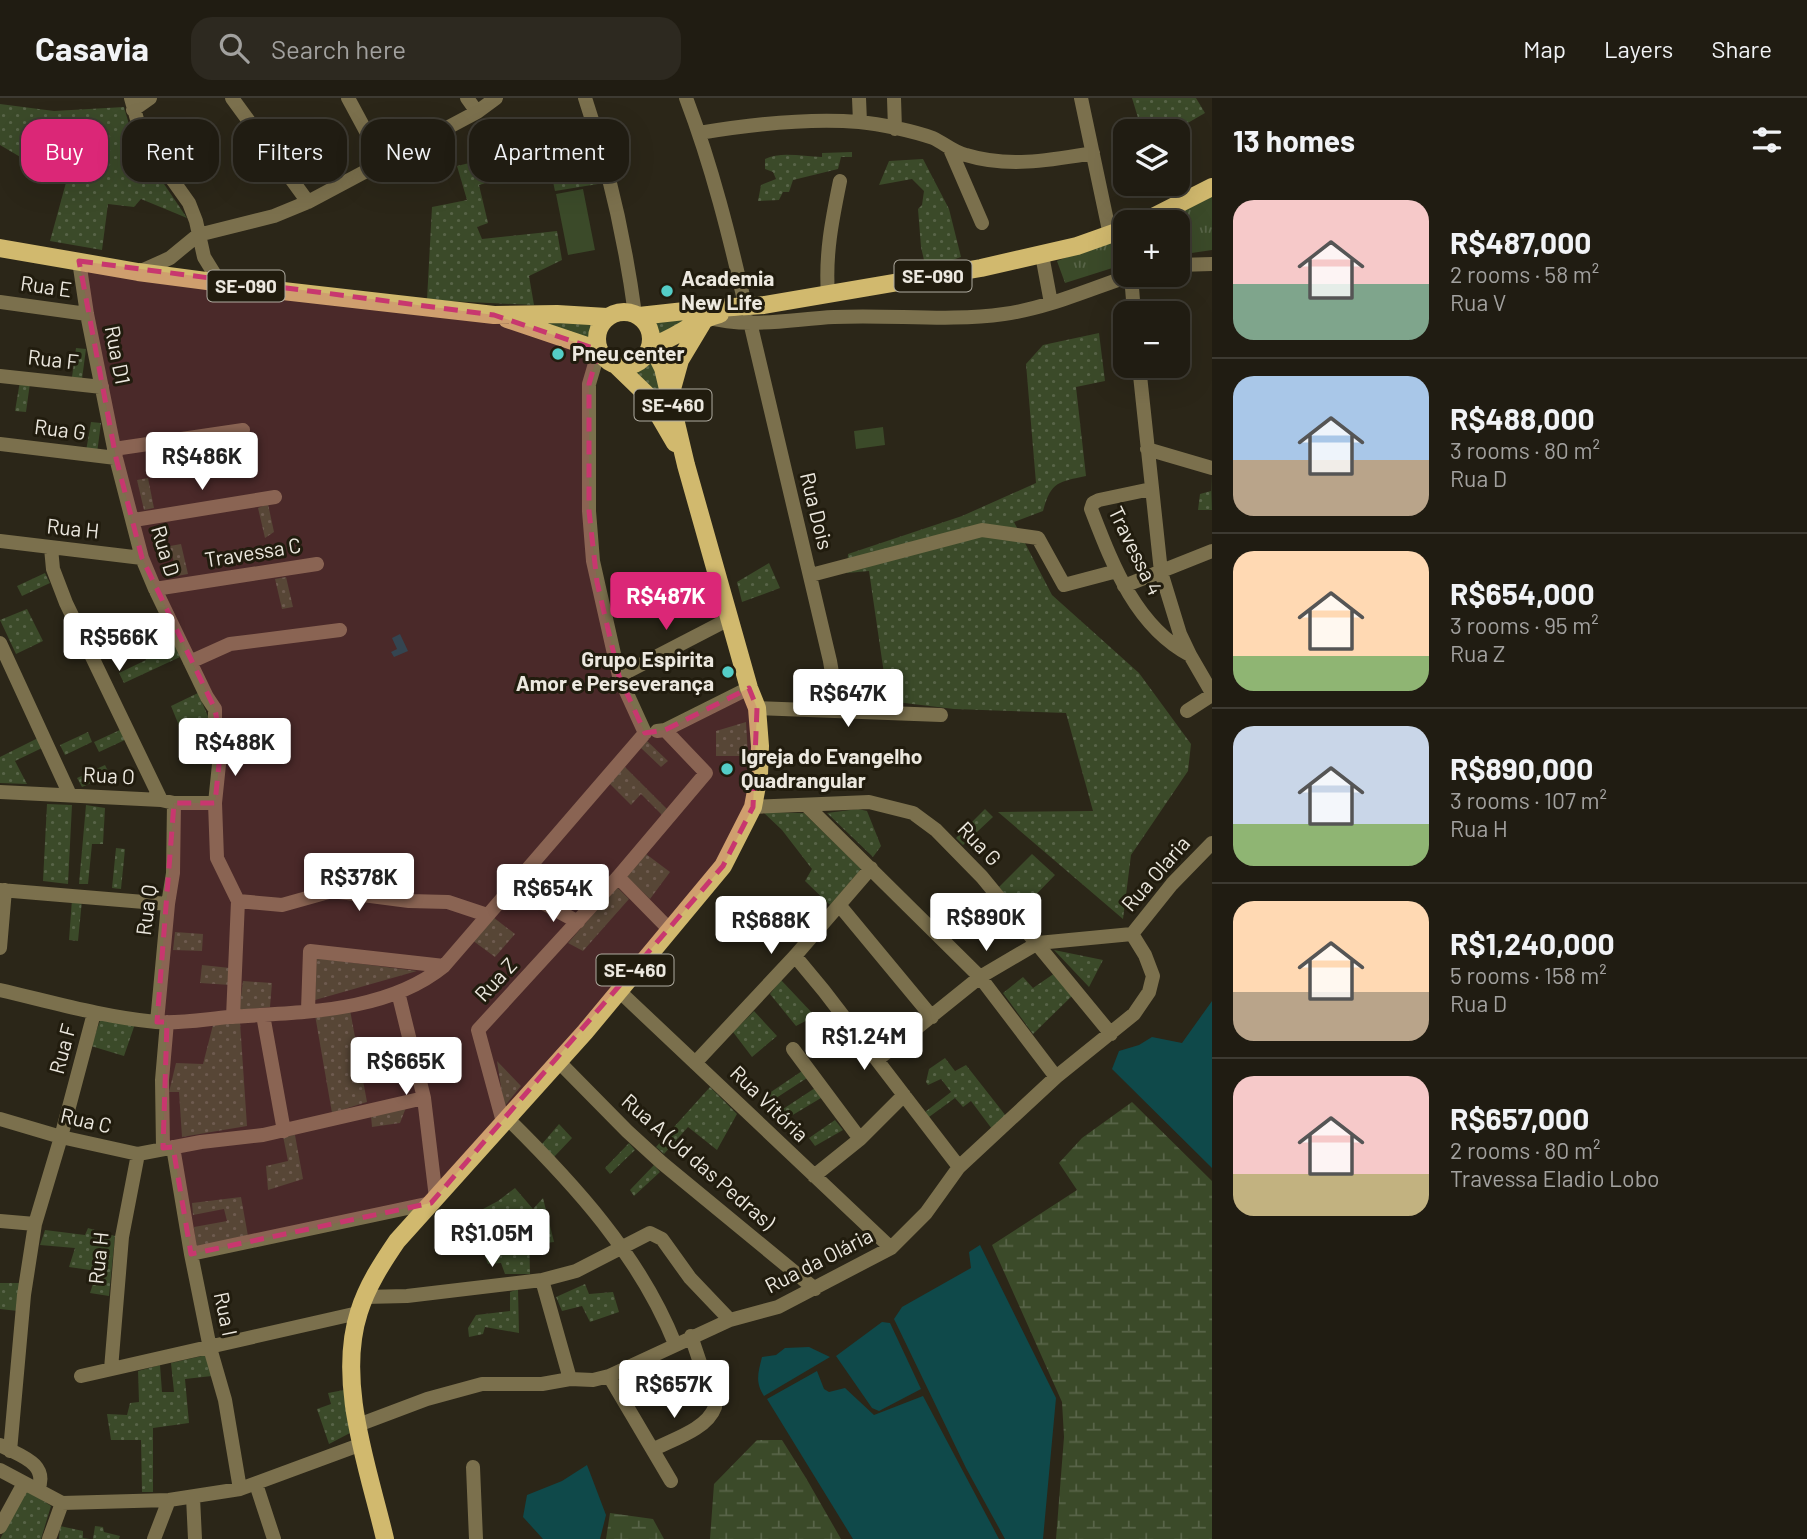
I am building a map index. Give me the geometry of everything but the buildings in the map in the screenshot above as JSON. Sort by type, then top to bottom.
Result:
[{"type":"main road","points":[[1167,210],[1212,187]]},
{"type":"main road","name":"SE-090","points":[[650,348],[706,318],[1042,255],[1113,234]]},
{"type":"main road","name":"SE-090","points":[[0,248],[138,272],[494,315],[557,314],[607,317]]},
{"type":"main road","name":"SE-090","points":[[637,315],[749,311]]},
{"type":"main road","points":[[621,312],[637,315],[649,326],[652,339],[650,348],[639,362],[624,367],[606,360],[599,351],[597,333],[607,317],[621,312]]},
{"type":"main road","name":"SE-090","points":[[494,315],[599,351]]},
{"type":"main road","points":[[670,396],[680,360],[706,318]]},
{"type":"main road","name":"SE-460","points":[[385,1539],[358,1425],[353,1398],[352,1367],[353,1339],[361,1305],[383,1261],[558,1061],[723,866],[753,807],[759,762],[757,708],[686,465],[659,358],[650,348]]},
{"type":"main road","name":"SE-460","points":[[616,365],[647,396],[686,465]]},
{"type":"street","points":[[150,98],[132,104],[144,140],[189,203],[205,261],[220,283]]},
{"type":"street","points":[[232,98],[308,202]]},
{"type":"street","points":[[348,98],[361,122]]},
{"type":"street","points":[[467,98],[477,113]]},
{"type":"street","points":[[455,125],[477,113],[496,98]]},
{"type":"street","points":[[585,98],[602,151],[624,238],[637,315]]},
{"type":"street","name":"Rua Dois","points":[[686,98],[699,133],[749,311],[811,575],[833,678],[835,711]]},
{"type":"street","points":[[859,98],[860,122]]},
{"type":"street","points":[[894,98],[895,129]]},
{"type":"street","points":[[1081,98],[1093,153],[1113,216]]},
{"type":"street","points":[[699,133],[774,124],[860,122],[935,139],[950,149],[975,157],[1013,162],[1093,153]]},
{"type":"street","points":[[950,149],[982,223]]},
{"type":"street","points":[[138,272],[170,258],[198,234],[274,216],[361,174]]},
{"type":"street","points":[[828,294],[827,254],[840,181]]},
{"type":"street","points":[[1042,255],[1051,303]]},
{"type":"street","name":"Rua D1","points":[[79,261],[115,453]]},
{"type":"street","points":[[1190,265],[1212,264]]},
{"type":"street","points":[[749,311],[849,316],[1005,314],[1051,303],[1113,281]]},
{"type":"street","name":"Rua E","points":[[0,302],[87,314]]},
{"type":"street","points":[[599,351],[589,384],[589,511],[597,582],[619,676],[645,733]]},
{"type":"street","name":"Rua F","points":[[0,376],[102,387]]},
{"type":"street","points":[[1140,378],[1161,572],[1173,615],[1189,655],[1207,670],[1212,694],[1187,711]]},
{"type":"street","name":"Rua G","points":[[0,444],[115,453],[243,430]]},
{"type":"street","points":[[1147,449],[1212,468]]},
{"type":"street","name":"Rua D","points":[[115,453],[142,558],[155,590],[215,709],[221,745],[215,803],[216,858],[238,901],[233,1017]]},
{"type":"street","name":"Travessa 4","points":[[1151,489],[1104,498],[1091,505],[1124,586],[1160,636],[1189,655]]},
{"type":"street","points":[[134,520],[275,497]]},
{"type":"street","points":[[811,575],[982,530],[1038,538],[1064,585],[1117,571]]},
{"type":"street","name":"Rua H","points":[[0,541],[142,558]]},
{"type":"street","points":[[51,548],[51,563],[66,603],[168,802]]},
{"type":"street","points":[[1124,586],[1212,551]]},
{"type":"street","name":"Travessa C","points":[[155,590],[317,564]]},
{"type":"street","points":[[619,676],[729,618]]},
{"type":"street","points":[[190,662],[230,645],[340,630]]},
{"type":"street","points":[[0,643],[70,795]]},
{"type":"street","points":[[0,990],[94,1013],[162,1022],[308,1010],[378,999],[398,992],[427,979],[444,966],[645,733],[665,730],[749,688]]},
{"type":"street","points":[[757,708],[941,715]]},
{"type":"street","name":"Rua Z","points":[[505,1120],[478,1030],[618,877],[706,773],[665,730]]},
{"type":"street","name":"Rua O","points":[[0,792],[215,803]]},
{"type":"street","name":"Rua Q","points":[[162,1022],[168,904],[173,873],[168,802]]},
{"type":"street","name":"Rua G","points":[[753,807],[869,803],[913,813],[936,830],[966,860],[1038,943],[1111,1034]]},
{"type":"street","points":[[807,806],[980,977],[1056,1077]]},
{"type":"street","name":"Rua Olaria","points":[[1132,934],[1165,892],[1212,843]]},
{"type":"street","points":[[695,1063],[795,956],[871,868]]},
{"type":"street","points":[[618,877],[670,930]]},
{"type":"street","points":[[517,881],[536,899],[578,922]]},
{"type":"street","points":[[0,948],[3,890],[168,904]]},
{"type":"street","points":[[238,901],[282,905],[332,891],[409,901],[448,902],[487,915]]},
{"type":"street","points":[[840,905],[932,1017]]},
{"type":"street","points":[[877,1060],[980,977],[1038,943],[1132,934]]},
{"type":"street","name":"Rua da Olária","points":[[358,1425],[427,1399],[469,1387],[503,1382],[542,1384],[610,1376],[691,1336],[730,1320],[778,1307],[891,1248],[926,1213],[959,1167],[1056,1077],[1135,1014],[1153,980],[1149,963],[1132,934]]},
{"type":"street","points":[[308,1010],[310,951],[444,966]]},
{"type":"street","points":[[795,956],[959,1167]]},
{"type":"street","name":"Rua Vitória","points":[[618,990],[891,1248]]},
{"type":"street","points":[[191,1254],[434,1201],[424,1098],[398,992]]},
{"type":"street","name":"Rua F","points":[[61,1137],[94,1013]]},
{"type":"street","points":[[264,1015],[284,1131]]},
{"type":"street","name":"Rua I","points":[[162,1022],[162,1080],[168,1147],[210,1348],[225,1400],[240,1489]]},
{"type":"street","points":[[793,1049],[860,1139]]},
{"type":"street","name":"Rua A (Jd das Pedras)","points":[[558,1061],[662,1163],[815,1289]]},
{"type":"street","points":[[814,1176],[860,1139],[904,1096]]},
{"type":"street","name":"Rua C","points":[[0,1119],[61,1137],[138,1154],[168,1147],[284,1131],[424,1098]]},
{"type":"street","points":[[505,1120],[563,1177],[622,1247],[656,1301],[675,1344]]},
{"type":"street","points":[[38,1490],[42,1479],[39,1470],[5,1448],[35,1224],[61,1137]]},
{"type":"street","name":"Rua H","points":[[111,1368],[122,1237],[138,1154]]},
{"type":"street","points":[[0,1221],[35,1224]]},
{"type":"street","points":[[81,1376],[210,1348],[361,1305],[407,1296],[542,1280],[576,1271],[646,1234],[662,1239],[690,1278],[730,1320]]},
{"type":"street","points":[[542,1280],[570,1379]]},
{"type":"street","points":[[654,1449],[700,1425],[713,1413],[715,1407],[691,1336]]},
{"type":"street","points":[[610,1376],[671,1481]]},
{"type":"street","points":[[0,1470],[62,1503],[169,1500],[240,1489],[362,1444]]},
{"type":"street","points":[[473,1467],[476,1539]]},
{"type":"street","points":[[0,1527],[24,1483]]},
{"type":"street","points":[[256,1484],[274,1539]]},
{"type":"street","points":[[193,1497],[195,1539]]},
{"type":"street","points":[[154,1539],[169,1500]]},
{"type":"street","points":[[49,1539],[62,1503]]},
{"type":"highlighted area","points":[[79,261],[494,315],[599,350],[589,384],[589,511],[597,582],[619,676],[645,733],[665,730],[749,688],[757,708],[753,807],[723,866],[431,1203],[191,1254],[173,1147],[163,1148],[167,1022],[157,1022],[174,803],[215,803],[221,745],[215,709],[142,558],[116,458]]},
{"type":"green space","points":[[1132,98],[1196,98],[1205,113],[1190,122],[1190,119],[1138,119]]},
{"type":"green space","points":[[0,104],[54,111],[124,107],[127,119],[122,119],[122,182],[163,182],[187,218],[141,199],[134,207],[108,204],[102,250],[50,241],[66,182],[108,182],[108,119],[21,119],[21,157],[0,145]]},
{"type":"green space","points":[[852,152],[852,157],[841,157],[838,169],[793,180],[789,192],[783,192],[779,200],[758,201],[761,185],[776,179],[773,172],[765,169],[765,159],[778,155],[822,157],[822,153]]},
{"type":"green space","points":[[923,159],[949,209],[961,257],[926,269],[918,209],[922,205],[924,191],[912,179],[879,185],[889,161]]},
{"type":"green space","points":[[469,163],[469,182],[490,182],[479,185],[488,223],[477,227],[482,239],[557,231],[562,260],[529,276],[534,305],[427,300],[432,207],[467,200],[457,166]]},
{"type":"green space","points":[[553,182],[598,184],[555,191]]},
{"type":"green space","points":[[583,189],[595,250],[568,255],[556,194]]},
{"type":"green space","points":[[1212,194],[1212,250],[1190,253],[1190,210],[1181,210]]},
{"type":"green space","points":[[1113,240],[1113,268],[1065,283],[1057,261]]},
{"type":"green space","points":[[649,319],[699,320],[661,350]]},
{"type":"green space","points":[[597,321],[589,335],[591,347],[525,323]]},
{"type":"green space","points":[[1099,333],[1105,381],[1076,387],[1086,476],[1057,484],[1049,494],[1043,511],[1014,522],[1052,595],[1139,673],[1191,744],[1188,771],[1131,855],[1123,919],[998,812],[1093,811],[1066,713],[954,709],[888,701],[869,571],[847,573],[848,554],[962,516],[1036,483],[1026,364],[1043,345]]},
{"type":"green space","points":[[76,348],[86,349],[82,379],[72,377]]},
{"type":"green space","points":[[652,354],[677,430],[625,371],[641,365]]},
{"type":"green space","points":[[20,381],[30,383],[26,412],[15,411]]},
{"type":"green space","points":[[91,422],[101,423],[97,453],[86,451]]},
{"type":"green space","points":[[883,427],[885,445],[856,449],[854,431]]},
{"type":"green space","points":[[221,440],[226,468],[194,473],[190,445]]},
{"type":"green space","points":[[175,442],[182,472],[171,475],[164,445]]},
{"type":"green space","points":[[1211,475],[1212,510],[1198,510],[1200,494],[1211,491]]},
{"type":"green space","points":[[148,478],[154,508],[144,510],[137,480]]},
{"type":"green space","points":[[268,504],[274,532],[265,538],[258,508]]},
{"type":"green space","points":[[181,544],[188,574],[177,576],[170,546]]},
{"type":"green space","points":[[769,563],[780,588],[742,602],[737,582]]},
{"type":"green space","points":[[45,573],[50,583],[22,596],[17,586]]},
{"type":"green space","points":[[286,577],[293,607],[282,609],[275,579]]},
{"type":"green space","points":[[27,609],[43,641],[16,654],[0,620]]},
{"type":"green space","points":[[167,624],[180,657],[124,683],[119,673],[146,660],[137,638]]},
{"type":"green space","points":[[198,693],[210,721],[195,765],[171,706]]},
{"type":"green space","points":[[746,722],[748,756],[716,756],[716,731]]},
{"type":"green space","points":[[122,729],[127,739],[99,752],[94,742]]},
{"type":"green space","points":[[88,732],[92,742],[65,755],[60,745]]},
{"type":"green space","points":[[38,738],[42,748],[15,761],[27,784],[0,783],[0,757]]},
{"type":"green space","points":[[647,741],[668,761],[661,767],[641,748]]},
{"type":"green space","points":[[105,765],[110,775],[82,787],[77,778]]},
{"type":"green space","points":[[625,767],[667,809],[662,815],[641,794],[631,805],[609,783]]},
{"type":"green space","points":[[47,804],[72,805],[68,884],[43,881]]},
{"type":"green space","points":[[86,805],[105,808],[103,844],[92,844],[88,884],[79,884]]},
{"type":"green space","points":[[858,809],[867,811],[881,846],[873,857],[827,813]]},
{"type":"green space","points":[[985,809],[993,817],[963,845],[956,838]]},
{"type":"green space","points":[[763,812],[804,813],[861,869],[830,905],[805,881],[812,869],[782,830]]},
{"type":"green space","points":[[116,848],[125,849],[121,889],[112,888]]},
{"type":"green space","points":[[646,854],[670,872],[650,899],[626,876]]},
{"type":"green space","points":[[1032,854],[1055,875],[1019,912],[999,887]]},
{"type":"green space","points":[[617,887],[629,899],[583,951],[568,943]]},
{"type":"green space","points":[[72,899],[82,900],[78,941],[69,940]]},
{"type":"green space","points":[[493,917],[515,934],[495,957],[472,940]]},
{"type":"green space","points":[[175,932],[203,934],[202,951],[173,950]]},
{"type":"green space","points":[[1054,950],[1103,960],[1089,987]]},
{"type":"green space","points":[[316,958],[417,971],[315,1000]]},
{"type":"green space","points":[[202,965],[230,968],[230,985],[200,983]]},
{"type":"green space","points":[[1055,973],[1074,994],[1033,1034],[1003,993],[1023,977],[1033,988]]},
{"type":"green space","points":[[781,980],[815,1016],[796,1026],[770,994]]},
{"type":"green space","points":[[243,981],[272,983],[270,1007],[239,1010]]},
{"type":"green space","points":[[350,1010],[367,1102],[332,1113],[315,1015]]},
{"type":"green space","points":[[754,1011],[777,1036],[752,1057],[733,1032]]},
{"type":"green space","points":[[101,1018],[135,1024],[124,1056],[91,1046]]},
{"type":"green space","points":[[240,1022],[247,1126],[182,1137],[179,1092],[169,1092],[176,1063],[203,1064],[213,1025]]},
{"type":"green space","points":[[945,1058],[955,1071],[966,1065],[1006,1116],[992,1129],[971,1101],[963,1107],[955,1098],[929,1117],[925,1112],[951,1092],[941,1079],[928,1085],[926,1082],[929,1069]]},
{"type":"green space","points":[[497,1061],[521,1086],[504,1107]]},
{"type":"green space","points":[[802,1071],[807,1078],[770,1102],[765,1096]]},
{"type":"green space","points":[[710,1087],[737,1114],[717,1150],[688,1127],[664,1154],[656,1147]]},
{"type":"green space","points":[[815,1088],[821,1098],[786,1119],[780,1111]]},
{"type":"green space","points":[[1132,1102],[1212,1181],[1212,1539],[1056,1539],[1064,1437],[1062,1402],[992,1245],[1077,1190],[1059,1163],[1082,1138]]},
{"type":"green space","points":[[407,1105],[400,1123],[372,1127],[371,1116]]},
{"type":"green space","points":[[835,1120],[843,1130],[815,1146],[809,1138]]},
{"type":"green space","points":[[559,1124],[572,1138],[554,1157],[542,1144]]},
{"type":"green space","points":[[295,1135],[303,1179],[268,1190],[266,1166],[288,1161],[283,1136]]},
{"type":"green space","points":[[629,1143],[635,1150],[610,1174],[605,1168]]},
{"type":"green space","points":[[654,1165],[660,1172],[634,1196],[630,1190]]},
{"type":"green space","points":[[515,1188],[533,1209],[543,1198],[554,1242],[546,1243],[539,1225],[529,1230],[530,1274],[505,1274],[501,1263],[488,1264],[476,1232],[458,1243],[455,1224],[498,1201]]},
{"type":"green space","points":[[241,1197],[248,1236],[196,1248],[194,1227],[227,1221],[224,1209],[193,1215],[192,1203]]},
{"type":"green space","points":[[88,1228],[115,1236],[109,1296],[90,1293],[97,1271],[69,1267],[75,1248],[40,1245],[45,1230],[85,1235]]},
{"type":"green space","points":[[0,1283],[20,1283],[18,1311],[0,1309]]},
{"type":"green space","points":[[585,1284],[589,1294],[613,1292],[619,1312],[590,1322],[582,1306],[562,1311],[556,1297]]},
{"type":"green space","points":[[518,1289],[519,1333],[485,1327],[483,1334],[469,1337],[468,1328],[476,1315],[510,1311],[510,1292]]},
{"type":"green space","points":[[206,1355],[212,1376],[185,1379],[189,1423],[153,1428],[153,1492],[142,1492],[141,1440],[111,1440],[107,1414],[127,1415],[130,1403],[139,1402],[138,1371],[160,1365],[162,1392],[174,1392],[171,1363]]},
{"type":"green space","points":[[344,1390],[350,1433],[329,1444],[317,1409],[331,1404],[328,1393]]},
{"type":"green space","points":[[757,1440],[782,1440],[841,1539],[710,1539],[714,1484]]},
{"type":"green space","points":[[27,1490],[51,1506],[41,1539],[0,1539]]},
{"type":"green space","points":[[610,1513],[653,1519],[664,1539],[606,1539]]},
{"type":"green space","points":[[60,1526],[83,1531],[83,1538],[90,1539],[59,1539]]},
{"type":"green space","points":[[95,1526],[103,1527],[104,1532],[120,1536],[119,1539],[93,1539]]},
{"type":"water","points":[[400,634],[408,651],[394,657],[391,652],[397,649],[392,638]]},
{"type":"water","points":[[1212,1001],[1212,1168],[1112,1069],[1119,1051],[1139,1045],[1152,1037],[1182,1043]]},
{"type":"water","points":[[980,1245],[1056,1398],[1043,1539],[1005,1539],[966,1468],[894,1319],[902,1307],[971,1268],[969,1252]]},
{"type":"water","points":[[882,1322],[890,1323],[921,1389],[879,1411],[872,1408],[836,1356]]},
{"type":"water","points":[[809,1347],[830,1357],[764,1396],[758,1377],[762,1357],[776,1355],[785,1348]]},
{"type":"water","points":[[817,1371],[824,1389],[829,1392],[845,1388],[874,1415],[923,1396],[999,1539],[853,1539],[767,1399]]},
{"type":"water","points":[[587,1465],[606,1515],[600,1539],[543,1539],[523,1517],[527,1495],[562,1481]]},
{"type":"place","name":"Academia New Life","points":[[667,291]]},
{"type":"place","name":"Pneu center","points":[[558,354]]},
{"type":"place","name":"Grupo Espirita Amor e Perseverança","points":[[728,672]]},
{"type":"place","name":"Igreja do Evangelho Quadrangular","points":[[727,769]]}]
